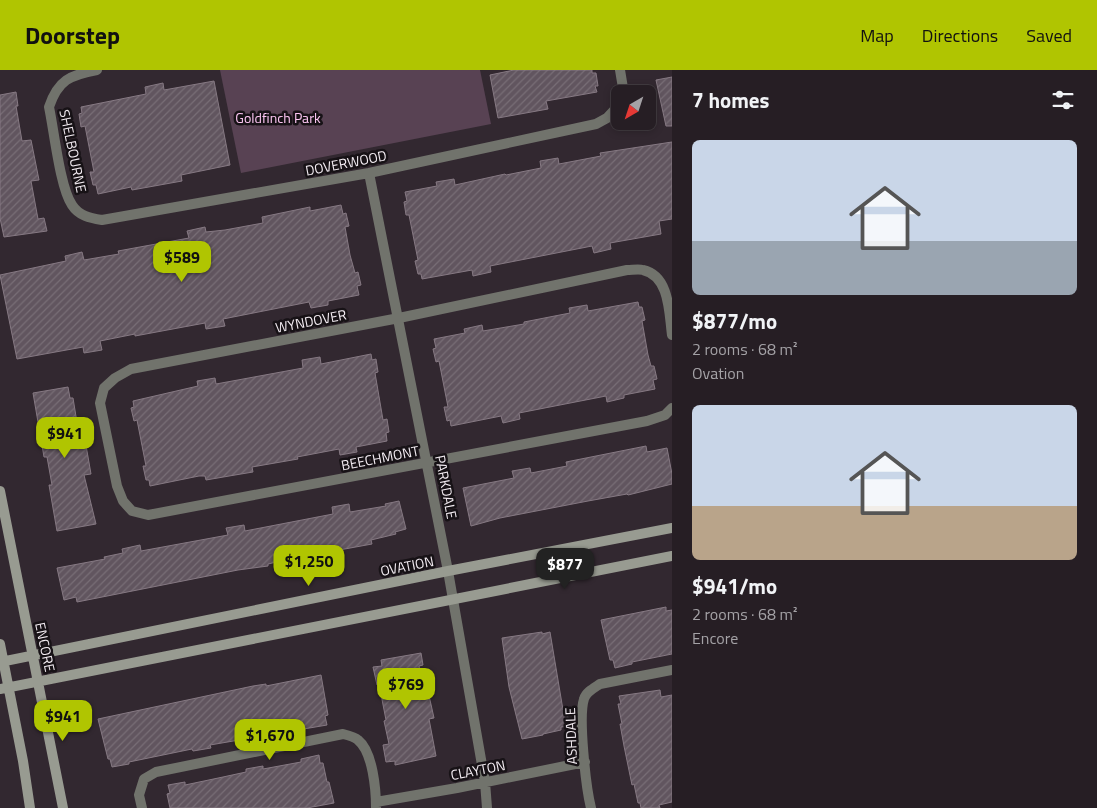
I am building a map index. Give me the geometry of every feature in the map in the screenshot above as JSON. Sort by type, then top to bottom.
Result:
[{"type":"street","name":"SHELBOURNE","points":[[72,206],[65,192],[49,107],[53,96],[62,83],[72,77],[98,70]]},
{"type":"street","points":[[620,70],[622,85]]},
{"type":"street","name":"DOVERWOOD","points":[[72,206],[86,217],[102,220],[369,173],[596,124],[611,114]]},
{"type":"street","name":"PARKDALE","points":[[369,173],[448,571],[485,782],[487,808]]},
{"type":"street","name":"WYNDOVER","points":[[123,501],[117,486],[100,403],[104,388],[115,378],[131,369],[399,318],[628,270],[644,270],[654,276],[665,288],[672,334]]},
{"type":"street","name":"BEECHMONT","points":[[123,501],[132,511],[148,515],[647,421],[666,415],[672,408]]},
{"type":"street","name":"ENCORE","points":[[0,491],[63,808]]},
{"type":"street","name":"OVATION","points":[[2,662],[448,571],[672,528]]},
{"type":"street","points":[[4,688],[672,556]]},
{"type":"street","points":[[0,644],[4,688],[23,761],[30,808]]},
{"type":"street","name":"ASHDALE","points":[[591,808],[581,713],[584,698],[590,690],[600,684],[672,670]]},
{"type":"street","points":[[142,808],[139,794],[144,779],[156,772],[343,734],[358,739],[367,753],[372,773],[376,805]]},
{"type":"street","name":"CLAYTON","points":[[376,805],[585,762]]},
{"type":"green space","name":"Goldfinch Park","points":[[220,70],[480,70],[491,124],[241,173]]},
{"type":"building","points":[[514,70],[592,70],[592,73],[596,73],[598,86],[595,86],[597,92],[546,101],[548,109],[498,118],[490,75]]},
{"type":"building","points":[[672,77],[672,126],[666,126],[656,80]]},
{"type":"building","points":[[214,81],[230,165],[181,175],[182,181],[132,190],[131,187],[98,194],[96,185],[93,185],[90,172],[94,172],[85,126],[81,127],[79,114],[82,113],[81,107],[146,94],[145,87],[163,83],[164,90]]},
{"type":"building","points":[[16,92],[18,106],[16,106],[22,141],[31,140],[39,180],[31,181],[38,219],[44,218],[47,231],[4,237],[0,218],[0,95]]},
{"type":"building","points":[[672,142],[672,219],[659,221],[661,234],[610,243],[611,249],[594,253],[592,246],[490,266],[491,272],[473,276],[472,270],[422,279],[421,274],[418,274],[415,261],[418,260],[409,215],[406,215],[404,202],[407,201],[405,192],[437,186],[436,182],[454,179],[455,185],[541,168],[540,161],[558,158],[559,164],[601,156],[600,153]]},
{"type":"building","points":[[341,205],[343,214],[346,213],[349,226],[345,227],[350,255],[355,273],[358,272],[361,285],[357,286],[359,295],[328,301],[328,305],[311,308],[309,302],[223,319],[225,326],[206,329],[205,323],[100,341],[102,350],[84,353],[83,347],[17,359],[0,275],[66,261],[65,256],[82,252],[84,260],[119,254],[118,251],[189,238],[187,231],[205,227],[206,232],[225,230],[263,223],[262,217],[310,207],[310,211]]},
{"type":"building","points":[[638,302],[639,307],[642,307],[645,320],[642,321],[648,355],[651,366],[654,366],[657,379],[653,380],[655,389],[624,395],[624,398],[607,402],[606,396],[519,413],[520,419],[503,423],[501,416],[451,426],[450,420],[447,421],[444,407],[448,407],[439,361],[436,362],[433,349],[436,348],[434,339],[465,333],[464,329],[482,325],[483,331],[524,324],[524,322],[570,313],[569,308],[587,305],[588,311]]},
{"type":"building","points":[[371,354],[372,360],[376,359],[378,372],[375,373],[383,420],[387,419],[389,432],[386,433],[387,441],[356,447],[357,452],[340,455],[339,449],[252,467],[253,472],[206,480],[205,476],[199,476],[150,486],[149,480],[146,480],[143,466],[146,466],[137,420],[134,421],[131,408],[134,407],[133,401],[198,386],[197,381],[215,378],[216,384],[303,368],[302,360],[320,357],[321,364]]},
{"type":"building","points":[[68,387],[70,398],[73,398],[79,435],[84,434],[91,474],[84,475],[96,524],[57,531],[49,485],[52,485],[47,457],[44,457],[33,393]]},
{"type":"building","points":[[646,446],[647,452],[667,448],[672,484],[628,495],[500,518],[471,526],[463,488],[514,478],[512,471],[530,468],[531,473],[567,466],[566,462]]},
{"type":"building","points":[[399,501],[406,529],[395,532],[396,534],[371,540],[372,544],[290,559],[268,564],[268,566],[238,570],[77,602],[76,597],[64,600],[57,568],[105,559],[104,557],[123,553],[122,549],[140,545],[141,551],[228,535],[226,528],[244,525],[245,531],[333,514],[332,507],[349,504],[350,512],[386,506],[385,504]]},
{"type":"building","points":[[666,607],[666,611],[672,610],[672,654],[632,662],[632,664],[615,668],[613,660],[610,660],[601,620]]},
{"type":"building","points":[[542,632],[542,634],[550,632],[563,710],[566,709],[570,726],[561,727],[561,730],[543,735],[522,739],[509,687],[502,638]]},
{"type":"building","points":[[421,653],[423,665],[419,666],[424,692],[428,691],[434,718],[429,719],[436,756],[395,765],[395,761],[386,762],[383,745],[389,744],[384,721],[386,720],[379,684],[377,685],[373,667],[382,666],[381,660]]},
{"type":"building","points":[[321,675],[328,715],[325,716],[327,725],[210,745],[211,748],[193,751],[192,749],[112,767],[110,759],[108,759],[98,719],[253,686],[266,684],[266,686]]},
{"type":"building","points":[[660,690],[661,697],[672,695],[672,802],[659,805],[660,808],[641,808],[634,784],[632,785],[624,746],[618,704],[621,704],[619,696]]},
{"type":"building","points":[[319,755],[334,803],[307,808],[170,808],[167,794],[170,793],[168,785],[185,782],[185,785],[246,772],[246,769],[263,766],[263,769],[301,762],[301,759]]}]
